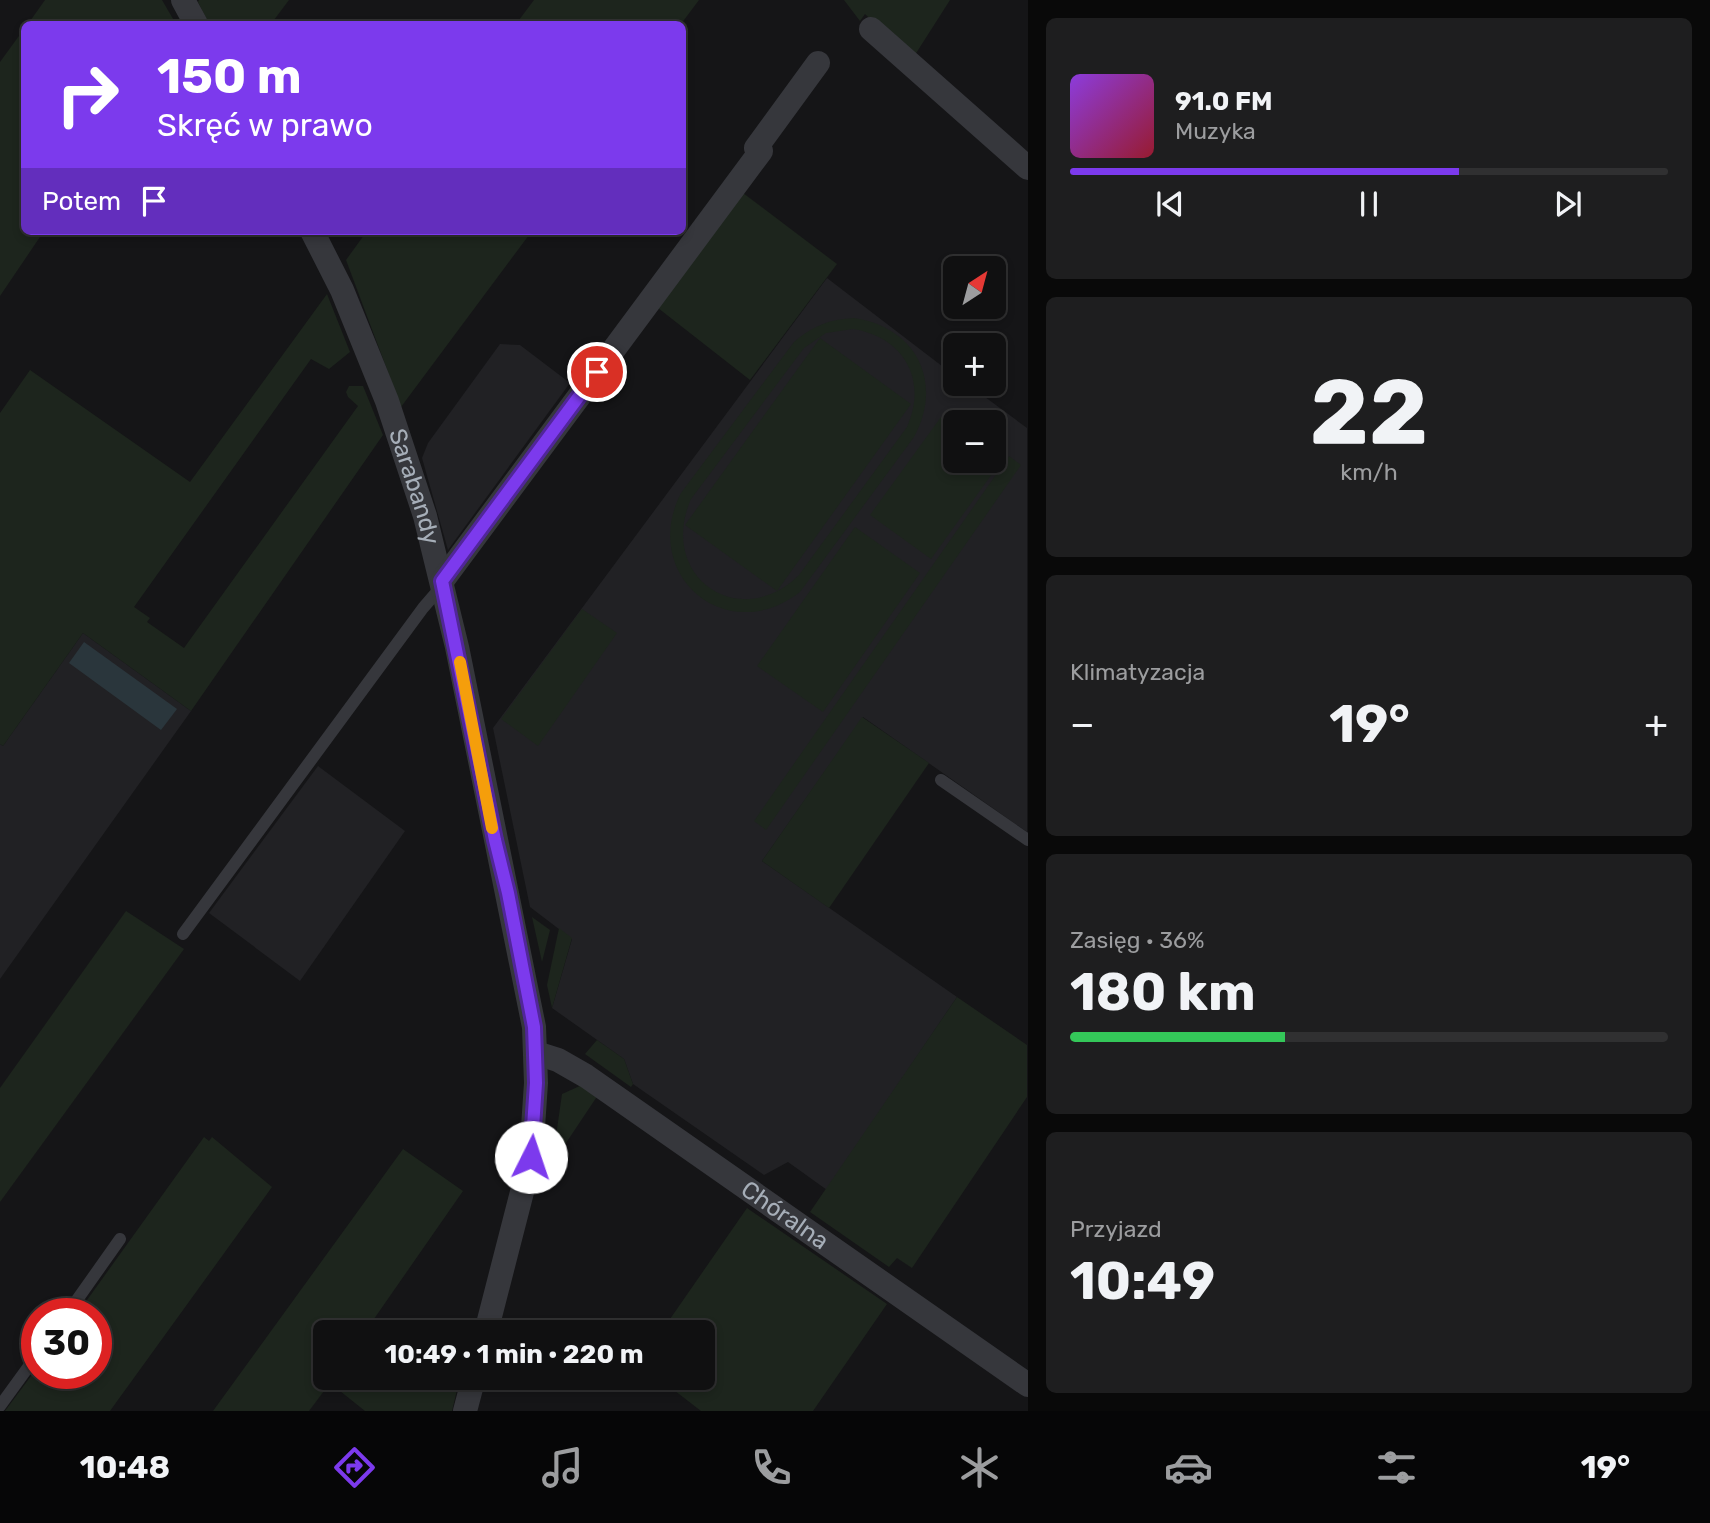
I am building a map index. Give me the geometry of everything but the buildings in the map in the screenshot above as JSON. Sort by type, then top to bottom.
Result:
[{"type":"street","points":[[183,0],[194,21]]},
{"type":"street","points":[[871,29],[1027,168]]},
{"type":"street","points":[[442,583],[761,151],[756,148],[818,63]]},
{"type":"street","name":"Sarabandy","points":[[314,235],[342,290],[399,435],[425,516],[442,583],[534,1027],[536,1083],[531,1157],[489,1320]]},
{"type":"street","name":"Chóralna","points":[[536,1052],[558,1060],[586,1076],[1027,1385]]},
{"type":"street","points":[[465,1411],[471,1390]]},
{"type":"lane","points":[[183,934],[442,583]]},
{"type":"lane","points":[[941,780],[1027,840]]},
{"type":"lane","points":[[78,1298],[120,1239]]},
{"type":"lane","points":[[0,1406],[21,1377]]},
{"type":"shaded area","points":[[45,0],[162,0],[174,21],[30,21]]},
{"type":"shaded area","points":[[289,0],[273,21],[208,21],[198,2]]},
{"type":"shaded area","points":[[534,0],[699,0],[683,21],[518,21]]},
{"type":"shaded area","points":[[844,0],[950,0],[913,58],[865,14],[860,21]]},
{"type":"shaded area","points":[[21,33],[21,235],[41,235],[0,296],[0,62]]},
{"type":"shaded area","points":[[743,193],[837,264],[750,380],[658,308]]},
{"type":"shaded area","points":[[364,235],[529,235],[401,407],[346,260]]},
{"type":"shaded area","points":[[827,278],[943,367],[943,396],[984,396],[1003,410],[943,410],[943,473],[1006,473],[1006,413],[1027,428],[1027,832],[863,717],[762,861],[957,997],[827,1190],[788,1162],[764,1175],[633,1084],[624,1059],[552,1008],[572,939],[530,907],[493,728]]},
{"type":"shaded area","points":[[327,294],[350,352],[329,369],[311,359],[134,607],[150,618],[147,622],[184,648],[358,406],[348,397],[346,392],[349,386],[363,386],[383,435],[191,711],[83,633],[3,746],[0,744],[0,413],[30,370],[190,482]]},
{"type":"shaded area","points":[[854,318],[876,323],[894,333],[908,345],[918,360],[925,378],[926,396],[923,416],[914,437],[800,592],[772,607],[745,612],[719,607],[697,595],[681,575],[672,551],[671,523],[681,493],[794,342],[815,328]],"holes":[[[853,329],[871,334],[898,351],[913,377],[913,410],[907,427],[799,575],[776,592],[752,599],[729,597],[710,588],[694,572],[685,552],[683,527],[691,499],[804,348],[826,333]]]},
{"type":"shaded area","points":[[820,338],[911,404],[777,591],[685,525]]},
{"type":"shaded area","points":[[500,344],[520,345],[570,383],[448,550],[422,458],[428,443]]},
{"type":"shaded area","points":[[941,417],[943,473],[993,473],[931,559],[870,515]]},
{"type":"shaded area","points":[[1009,456],[1021,465],[766,830],[754,821],[997,473],[1006,473],[1006,460]]},
{"type":"shaded area","points":[[855,527],[920,573],[823,712],[757,666]]},
{"type":"shaded area","points":[[582,609],[617,633],[538,746],[501,719]]},
{"type":"shaded area","points":[[83,633],[191,711],[0,979],[0,744],[3,746]]},
{"type":"shaded area","points":[[84,642],[177,709],[161,730],[69,663]]},
{"type":"shaded area","points":[[862,717],[929,763],[829,908],[762,861]]},
{"type":"shaded area","points":[[318,766],[405,831],[300,981],[209,913]]},
{"type":"shaded area","points":[[126,911],[184,949],[0,1202],[0,1088]]},
{"type":"shaded area","points":[[532,917],[550,930],[542,962]]},
{"type":"shaded area","points":[[559,928],[572,938],[552,1008],[547,985]]},
{"type":"shaded area","points":[[957,997],[1027,1045],[1027,1097],[912,1268],[897,1258],[889,1267],[810,1212]]},
{"type":"shaded area","points":[[597,1040],[624,1059],[633,1084],[631,1087],[585,1054]]},
{"type":"shaded area","points":[[582,1085],[598,1095],[552,1164],[562,1094]]},
{"type":"shaded area","points":[[204,1137],[209,1141],[212,1137],[272,1187],[110,1411],[5,1411],[21,1389],[112,1389],[112,1298],[88,1298]]},
{"type":"shaded area","points":[[403,1149],[463,1191],[373,1320],[313,1320],[313,1390],[325,1390],[309,1411],[213,1411]]},
{"type":"shaded area","points":[[747,1208],[887,1304],[813,1411],[701,1411],[674,1390],[715,1390],[715,1320],[669,1320]]},
{"type":"shaded area","points":[[339,1390],[457,1390],[452,1411],[365,1411]]},
{"type":"slow traffic","points":[[460,662],[492,828]]},
{"type":"route","points":[[531,1157],[536,1083],[534,1027],[505,875],[495,840],[442,581],[597,372]]}]
